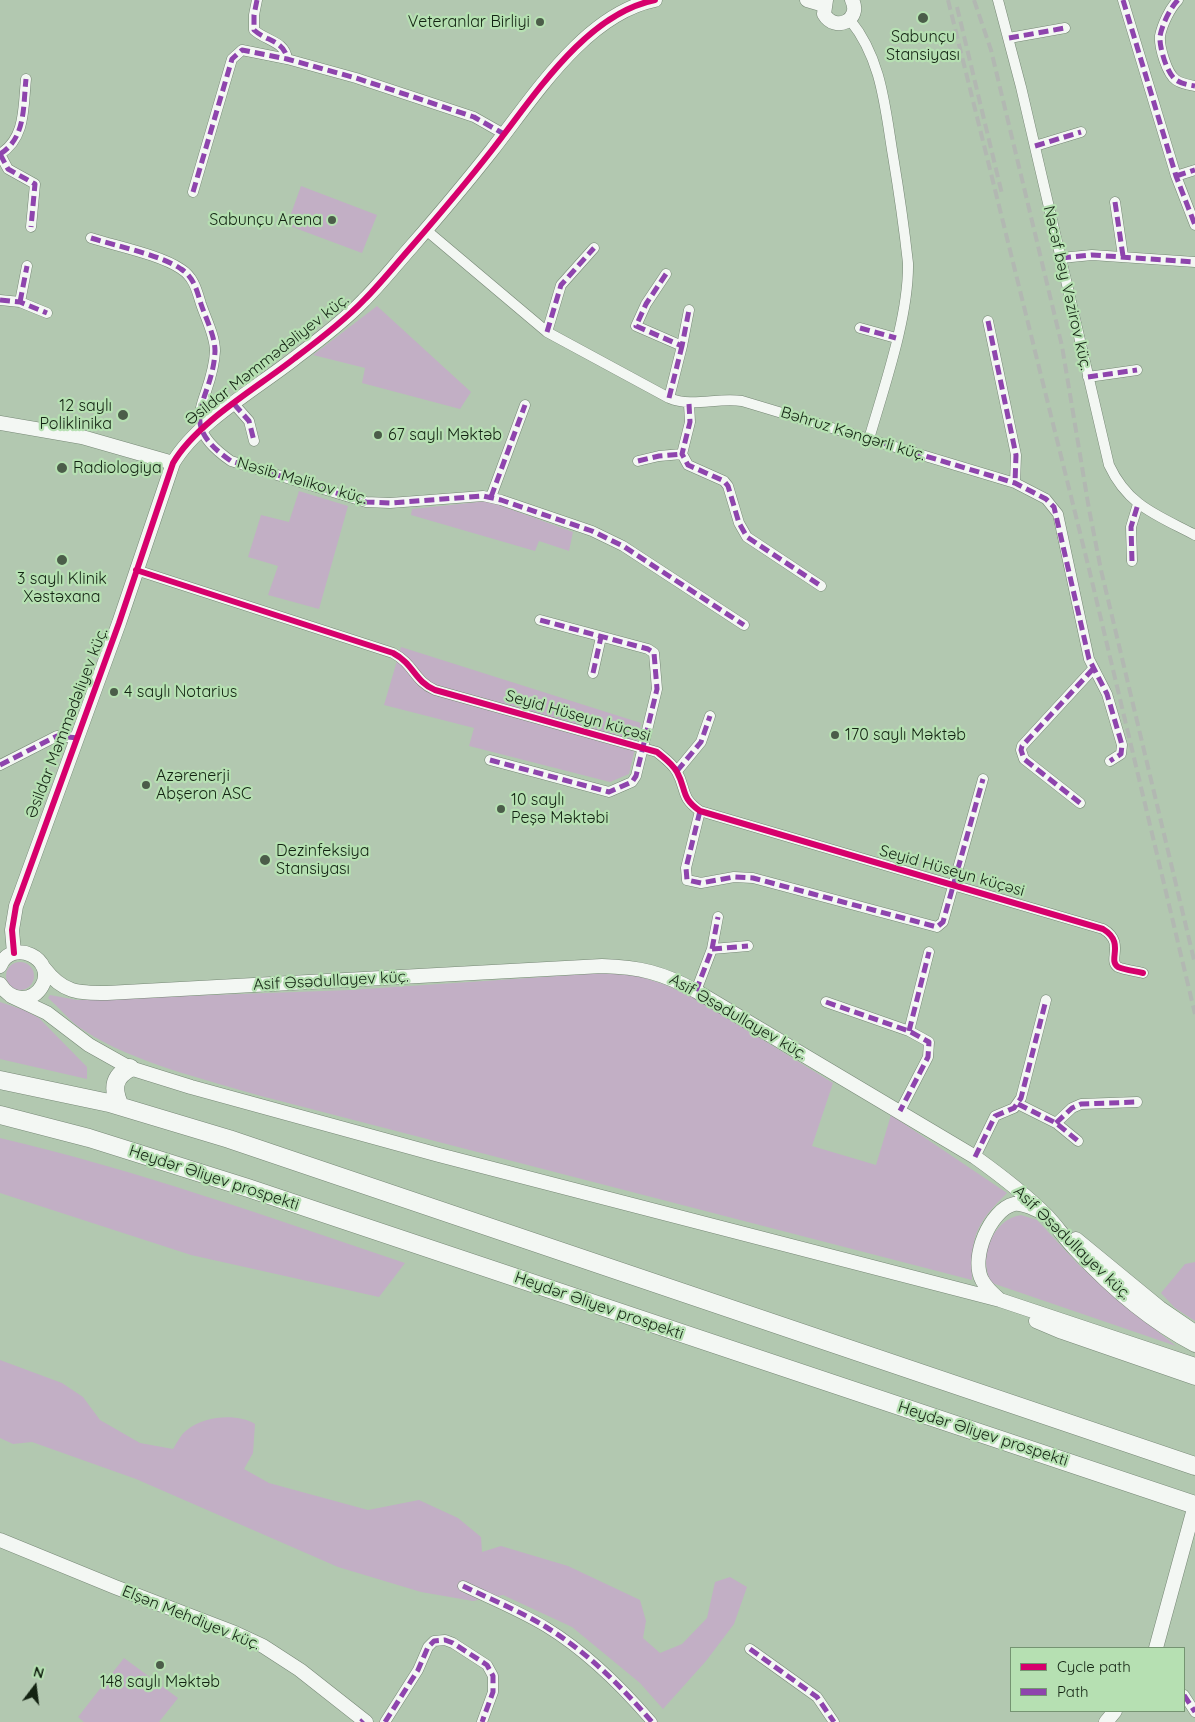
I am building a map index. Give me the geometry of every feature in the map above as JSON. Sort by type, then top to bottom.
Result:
[{"type":"highway","points":[[114,1104],[114,1087],[121,1073],[130,1068]]},
{"type":"highway","points":[[0,1069],[332,1173],[1031,1412],[1195,1466]]},
{"type":"highway","points":[[0,1080],[114,1104]]},
{"type":"highway","name":"Heydər Əliyev prospekti","points":[[0,1116],[89,1138],[248,1188],[1195,1505]]},
{"type":"main road","name":"Əsildar Məmmədəliyev küç.","points":[[14,953],[12,930],[16,906],[40,835],[78,738],[173,462],[182,447],[200,429],[350,313],[426,230],[553,72],[574,49],[606,22],[640,2],[655,0]]},
{"type":"main road","points":[[807,0],[825,2],[824,14],[830,22],[842,24],[850,20],[854,8],[852,0]]},
{"type":"main road","points":[[0,423],[82,437],[173,462]]},
{"type":"main road","points":[[0,966],[7,956],[14,953]]},
{"type":"main road","name":"Asif Əsədullayev küç.","points":[[14,953],[28,953],[40,961],[61,986],[88,993],[602,966],[642,968],[674,979],[696,990],[975,1157],[1015,1186],[1048,1217],[1076,1251],[1112,1285],[1160,1324],[1195,1345]]},
{"type":"main road","points":[[12,996],[19,998],[34,995],[43,983],[44,968]]},
{"type":"main road","points":[[0,984],[12,996],[47,1013],[89,1045],[130,1068],[199,1090],[430,1153],[1000,1300],[1195,1365]]},
{"type":"main road","points":[[1195,1332],[1160,1308],[1048,1217],[1026,1205],[1014,1204],[998,1215],[987,1230],[980,1251],[979,1271],[986,1287],[1000,1300],[1031,1319],[1062,1332],[1195,1378]]},
{"type":"main road","points":[[1156,1647],[1195,1505]]},
{"type":"main road","name":"Elşən Mehdiyev küç.","points":[[0,1540],[115,1587],[236,1633],[263,1646],[300,1670],[364,1721]]},
{"type":"main road","points":[[1106,1722],[1114,1712]]},
{"type":"street","points":[[257,0],[254,30],[281,45],[286,51],[287,59]]},
{"type":"street","name":"Nəcəf bəy Vəzirov küç.","points":[[998,0],[1035,146],[1109,464],[1124,491],[1138,504],[1195,535]]},
{"type":"street","points":[[1123,0],[1176,176],[1194,222]]},
{"type":"street","points":[[1178,0],[1170,12],[1160,36],[1161,43],[1168,69],[1174,79],[1195,86]]},
{"type":"street","points":[[850,20],[862,34],[872,53],[881,83],[905,236],[908,279],[896,338],[868,439]]},
{"type":"street","points":[[1009,38],[1065,28]]},
{"type":"street","points":[[193,192],[232,59],[237,52],[250,50],[356,78],[474,117],[504,134]]},
{"type":"street","points":[[26,79],[19,136],[12,145],[0,154],[8,169],[35,184],[31,227]]},
{"type":"street","points":[[1035,146],[1081,132]]},
{"type":"street","points":[[1176,176],[1195,170]]},
{"type":"street","points":[[1115,202],[1123,256]]},
{"type":"street","name":"Bəhruz Kəngərli küç.","points":[[426,230],[548,332],[669,398],[689,404],[720,399],[742,401],[1015,483],[1046,499],[1058,514],[1078,613],[1093,669],[1107,694],[1122,744],[1121,754],[1110,761]]},
{"type":"street","points":[[92,238],[173,264],[183,269],[195,284],[215,345],[214,360],[201,404],[200,429]]},
{"type":"street","points":[[548,332],[561,285],[594,248]]},
{"type":"street","points":[[1061,258],[1092,255],[1195,262]]},
{"type":"street","points":[[20,302],[27,266]]},
{"type":"street","points":[[666,274],[646,304],[636,326],[682,346]]},
{"type":"street","points":[[0,300],[20,302],[46,313]]},
{"type":"street","points":[[669,398],[689,310]]},
{"type":"street","points":[[988,321],[1016,455],[1015,483]]},
{"type":"street","points":[[860,328],[896,338]]},
{"type":"street","points":[[1088,378],[1136,370]]},
{"type":"street","points":[[234,404],[249,421],[253,429],[254,441]]},
{"type":"street","points":[[689,404],[690,422],[682,454],[688,465],[724,481],[728,486],[739,523],[747,537],[821,586]]},
{"type":"street","points":[[491,497],[525,405]]},
{"type":"street","name":"Nəsib Məlikov küç.","points":[[200,429],[215,450],[231,461],[366,502],[390,503],[482,496],[491,497],[592,531],[623,546],[744,625]]},
{"type":"street","points":[[638,461],[659,456],[682,454]]},
{"type":"street","points":[[1132,561],[1131,527],[1138,504]]},
{"type":"street","name":"Seyid Hüseyn küçəsi","points":[[136,570],[393,653],[411,666],[421,682],[434,690],[657,752],[677,771],[688,803],[700,811],[1103,928],[1112,934],[1117,945],[1113,959],[1115,964],[1119,967],[1143,973]]},
{"type":"street","points":[[490,760],[610,792],[632,782],[636,776],[657,690],[654,653],[648,649],[540,620]]},
{"type":"street","points":[[593,673],[601,637]]},
{"type":"street","points":[[1080,803],[1024,759],[1021,750],[1022,746],[1093,669]]},
{"type":"street","points":[[677,771],[702,742],[710,716]]},
{"type":"street","points":[[0,765],[57,736],[78,738]]},
{"type":"street","points":[[700,811],[685,874],[687,880],[692,883],[734,877],[753,878],[937,927],[943,922],[984,780]]},
{"type":"street","points":[[696,990],[712,949],[718,916]]},
{"type":"street","points":[[712,949],[748,946]]},
{"type":"street","points":[[909,1031],[929,952]]},
{"type":"street","points":[[975,1157],[995,1116],[1018,1104],[1046,1000]]},
{"type":"street","points":[[826,1002],[909,1031],[929,1042],[930,1049],[900,1111]]},
{"type":"street","points":[[1056,1123],[1072,1108],[1081,1104],[1137,1102]]},
{"type":"street","points":[[1018,1104],[1056,1123],[1078,1141]]},
{"type":"street","points":[[463,1586],[544,1626],[570,1643],[622,1687],[652,1722]]},
{"type":"street","points":[[385,1722],[418,1670],[428,1647],[434,1641],[445,1640],[487,1665],[493,1676],[493,1692],[482,1722]]},
{"type":"street","points":[[750,1649],[817,1697],[834,1722]]},
{"type":"street","points":[[1185,1697],[1195,1712]]},
{"type":"shaded area","name":"Sabunçu Arena","points":[[301,186],[377,215],[362,253],[287,225]]},
{"type":"shaded area","points":[[377,306],[471,392],[460,409],[362,383],[365,368],[313,355]]},
{"type":"shaded area","points":[[299,491],[348,506],[319,609],[268,595],[278,566],[248,557],[261,515],[289,522]]},
{"type":"shaded area","points":[[488,501],[573,532],[569,551],[539,541],[535,551],[411,515],[412,509]]},
{"type":"shaded area","points":[[401,647],[641,723],[629,774],[610,782],[469,746],[474,728],[384,705]]},
{"type":"shaded area","points":[[20,962],[30,966],[34,976],[30,986],[20,990],[10,986],[6,976],[10,966]]},
{"type":"shaded area","points":[[603,973],[638,976],[663,984],[695,998],[833,1083],[812,1146],[876,1165],[891,1115],[1007,1193],[988,1214],[977,1232],[974,1241],[972,1280],[194,1077],[147,1061],[104,1042],[75,1024],[48,998],[50,995],[77,1000],[350,990]]},
{"type":"shaded area","points":[[0,1002],[24,1010],[39,1018],[87,1067],[87,1079],[0,1059]]},
{"type":"shaded area","points":[[0,1138],[153,1180],[405,1263],[379,1297],[191,1255],[0,1193]]},
{"type":"shaded area","points":[[1021,1215],[1037,1220],[1077,1263],[1113,1296],[1176,1346],[992,1283],[986,1263],[990,1242],[1002,1224],[1011,1218]]},
{"type":"shaded area","points":[[1195,1262],[1195,1321],[1175,1308],[1161,1293],[1185,1264]]},
{"type":"shaded area","points":[[0,1360],[62,1383],[83,1397],[100,1420],[140,1443],[173,1449],[185,1432],[194,1425],[211,1419],[239,1418],[255,1424],[253,1453],[244,1469],[269,1483],[368,1510],[419,1500],[458,1518],[481,1537],[482,1552],[501,1546],[568,1566],[640,1600],[646,1621],[643,1638],[660,1653],[682,1644],[707,1618],[715,1582],[730,1577],[747,1587],[734,1624],[706,1661],[663,1709],[640,1683],[572,1627],[503,1595],[473,1601],[421,1592],[338,1567],[136,1479],[32,1442],[13,1444],[0,1438]]},
{"type":"shaded area","points":[[124,1658],[178,1698],[159,1722],[84,1722],[78,1717]]},
{"type":"railway","points":[[948,0],[1090,573],[1195,1014]]},
{"type":"railway","points":[[974,0],[991,50],[1062,346],[1101,570],[1195,964]]},
{"type":"railway","points":[[957,7],[1002,194]]},
{"type":"marked path","points":[[257,0],[254,30],[283,48],[287,59]]},
{"type":"marked path","points":[[1123,0],[1176,176],[1195,225]]},
{"type":"marked path","points":[[1178,0],[1169,12],[1163,27],[1160,36],[1161,47],[1164,60],[1173,77],[1176,80],[1195,86]]},
{"type":"marked path","points":[[1009,38],[1065,28]]},
{"type":"marked path","points":[[193,192],[232,59],[242,50],[287,59],[356,78],[474,117],[504,134]]},
{"type":"marked path","points":[[0,154],[15,139],[19,131],[22,121],[26,79]]},
{"type":"marked path","points":[[1035,146],[1081,132]]},
{"type":"marked path","points":[[0,154],[8,169],[35,184],[31,227]]},
{"type":"marked path","points":[[1176,176],[1195,170]]},
{"type":"marked path","points":[[1115,202],[1123,256]]},
{"type":"marked path","points":[[91,238],[162,259],[181,269],[192,280],[215,345],[213,369],[200,410],[200,422],[204,434],[214,447],[231,461],[366,502],[390,503],[483,496],[501,500],[592,531],[623,546],[744,625]]},
{"type":"marked path","points":[[547,332],[561,285],[594,248]]},
{"type":"marked path","points":[[1061,258],[1092,255],[1195,262]]},
{"type":"marked path","points":[[20,302],[27,266]]},
{"type":"marked path","points":[[666,274],[646,304],[636,326],[682,346],[689,310]]},
{"type":"marked path","points":[[0,300],[20,302],[47,313]]},
{"type":"marked path","points":[[988,321],[1016,455],[1015,483]]},
{"type":"marked path","points":[[860,328],[896,338]]},
{"type":"marked path","points":[[669,398],[682,346]]},
{"type":"marked path","points":[[1088,377],[1137,370]]},
{"type":"marked path","points":[[234,404],[249,421],[254,441]]},
{"type":"marked path","points":[[689,404],[690,422],[682,454],[688,465],[724,481],[728,486],[739,523],[747,537],[821,586]]},
{"type":"marked path","points":[[491,497],[525,405]]},
{"type":"marked path","points":[[869,439],[1015,483],[1046,499],[1054,507],[1089,659],[1107,694],[1122,745],[1121,754],[1110,761]]},
{"type":"marked path","points":[[638,461],[659,456],[682,454]]},
{"type":"marked path","points":[[1132,561],[1131,527],[1138,504]]},
{"type":"marked path","points":[[490,760],[609,792],[632,782],[636,776],[657,689],[654,653],[648,649],[540,620]]},
{"type":"marked path","points":[[593,673],[601,637]]},
{"type":"marked path","points":[[1080,803],[1024,759],[1021,750],[1022,746],[1093,669]]},
{"type":"marked path","points":[[677,771],[701,742],[710,716]]},
{"type":"marked path","points":[[0,765],[57,736],[78,738]]},
{"type":"marked path","points":[[700,811],[686,868],[687,880],[701,883],[734,877],[753,878],[937,927],[943,922],[983,779]]},
{"type":"marked path","points":[[696,991],[712,949],[718,917]]},
{"type":"marked path","points":[[712,949],[748,946]]},
{"type":"marked path","points":[[909,1031],[929,952]]},
{"type":"marked path","points":[[975,1157],[995,1116],[1014,1108],[1021,1098],[1046,1000]]},
{"type":"marked path","points":[[826,1002],[909,1031],[929,1042],[928,1057],[900,1111]]},
{"type":"marked path","points":[[1056,1123],[1072,1108],[1081,1104],[1137,1102]]},
{"type":"marked path","points":[[1018,1104],[1056,1123],[1078,1141]]},
{"type":"marked path","points":[[463,1586],[526,1616],[576,1647],[603,1670],[652,1722]]},
{"type":"marked path","points":[[385,1722],[418,1670],[428,1647],[434,1641],[445,1640],[453,1643],[487,1665],[493,1676],[493,1692],[482,1722]]},
{"type":"marked path","points":[[750,1649],[817,1697],[834,1722]]},
{"type":"marked path","points":[[1185,1697],[1195,1712]]},
{"type":"cycle path","points":[[14,953],[12,930],[16,906],[119,623],[173,463],[184,448],[212,420],[322,337],[370,294],[462,187],[543,83],[583,40],[606,22],[630,8],[655,0]]},
{"type":"cycle path","points":[[136,570],[393,653],[400,657],[423,682],[435,690],[657,752],[675,769],[689,802],[700,811],[1103,929],[1114,940],[1115,964],[1121,968],[1143,973]]},
{"type":"place","name":"Sabunçu Stansiyası","points":[[923,18]]},
{"type":"place","name":"Veteranlar Birliyi","points":[[540,22]]},
{"type":"place","name":"Sabunçu Arena","points":[[332,220]]},
{"type":"place","name":"12 saylı Poliklinika","points":[[123,415]]},
{"type":"place","name":"67 saylı Məktəb","points":[[378,435]]},
{"type":"place","name":"Radiologiya","points":[[62,468]]},
{"type":"place","name":"3 saylı Klinik Xəstəxana","points":[[62,560]]},
{"type":"place","name":"4 saylı Notarius","points":[[114,692]]},
{"type":"place","name":"170 saylı Məktəb","points":[[835,735]]},
{"type":"place","name":"Azərenerji Abşeron ASC","points":[[146,785]]},
{"type":"place","name":"10 saylı Peşə Məktəbi","points":[[501,809]]},
{"type":"place","name":"Dezinfeksiya Stansiyası","points":[[265,860]]},
{"type":"place","name":"148 saylı Məktəb","points":[[160,1665]]}]
